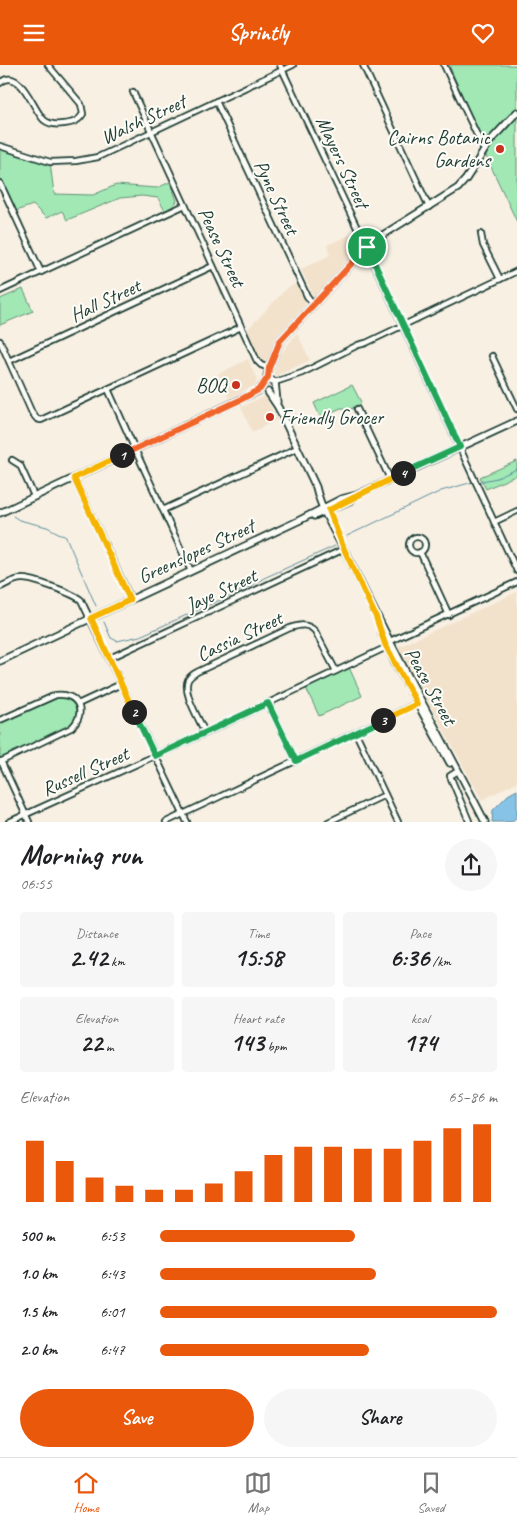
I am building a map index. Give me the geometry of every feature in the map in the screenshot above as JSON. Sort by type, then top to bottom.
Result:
[{"type":"street","points":[[0,83],[7,77],[13,76],[17,78],[41,116],[49,123],[75,122],[83,114],[81,104],[53,67],[48,65]]},
{"type":"street","name":"Walsh Street","points":[[0,146],[50,162],[76,161],[98,157],[216,101],[281,67],[292,65]]},
{"type":"street","points":[[363,65],[428,207]]},
{"type":"street","points":[[444,65],[484,150]]},
{"type":"street","name":"Mayers Street","points":[[281,67],[367,247],[517,571]]},
{"type":"street","name":"Pease Street","points":[[133,92],[256,361],[269,368]]},
{"type":"street","name":"Pyne Street","points":[[216,101],[307,296],[314,305]]},
{"type":"street","points":[[267,392],[264,389],[265,383],[280,341],[367,247],[378,238],[458,188],[501,128],[517,112]]},
{"type":"street","points":[[0,183],[41,272]]},
{"type":"street","points":[[0,291],[185,205]]},
{"type":"street","points":[[481,234],[483,245],[500,279]]},
{"type":"street","name":"Hall Street","points":[[9,361],[213,266]]},
{"type":"street","points":[[0,513],[250,396],[269,380],[274,382],[302,373],[517,271]]},
{"type":"street","points":[[0,341],[32,413],[37,419],[44,419],[241,327]]},
{"type":"street","points":[[492,356],[517,409]]},
{"type":"street","points":[[250,396],[275,390],[276,386],[269,368]]},
{"type":"street","points":[[108,389],[191,571]]},
{"type":"street","name":"Pease Street","points":[[275,390],[278,407]]},
{"type":"street","name":"Pease Street","points":[[267,392],[278,407],[316,487],[321,493],[326,509],[388,644],[484,820]]},
{"type":"street","points":[[357,409],[390,479]]},
{"type":"street","name":"Greenslopes Street","points":[[0,661],[298,521],[351,500],[357,495],[390,479],[517,421]]},
{"type":"street","points":[[163,510],[297,448]]},
{"type":"street","points":[[12,460],[20,465],[34,496]]},
{"type":"street","points":[[74,478],[130,600]]},
{"type":"street","points":[[494,522],[517,511]]},
{"type":"street","name":"Jaye Street","points":[[110,658],[344,549]]},
{"type":"street","points":[[420,552],[449,615]]},
{"type":"street","points":[[0,587],[20,579],[34,580],[78,597],[84,604],[186,822]]},
{"type":"street","name":"Russell Street","points":[[9,822],[205,733],[517,582]]},
{"type":"street","name":"Cassia Street","points":[[205,733],[187,691],[188,680],[197,671],[290,628],[305,625],[315,631],[336,671]]},
{"type":"street","points":[[78,704],[121,684]]},
{"type":"street","points":[[0,720],[56,695],[66,695],[78,704],[77,721],[71,728],[0,761],[29,822]]},
{"type":"street","points":[[268,703],[296,761]]},
{"type":"street","points":[[166,822],[419,703]]},
{"type":"street","points":[[356,733],[398,822]]},
{"type":"street","name":"Pease Street","points":[[457,772],[450,776],[469,821]]},
{"type":"street","points":[[328,822],[385,795]]},
{"type":"shaded area","points":[[352,234],[358,247],[314,298],[301,269],[330,255],[327,245]]},
{"type":"shaded area","points":[[297,283],[306,304],[274,340],[268,359],[265,362],[261,361],[247,330],[286,289]]},
{"type":"shaded area","points":[[297,333],[310,360],[276,376],[273,374],[280,355]]},
{"type":"shaded area","points":[[248,359],[257,379],[255,386],[229,398],[218,374]]},
{"type":"shaded area","points":[[265,396],[277,420],[252,432],[241,407]]},
{"type":"shaded area","points":[[517,592],[517,782],[482,800],[398,647]]},
{"type":"green space","name":"Cairns Botanic Gardens","points":[[449,65],[517,65],[517,222],[486,156],[482,142]]},
{"type":"green space","points":[[0,145],[50,162],[54,194],[93,195],[116,185],[157,188],[170,182],[177,201],[165,211],[158,198],[142,196],[120,198],[67,220],[62,211],[46,218],[33,205],[13,212],[0,184]]},
{"type":"green space","points":[[23,289],[33,311],[0,325],[0,299]]},
{"type":"green space","points":[[352,385],[361,402],[357,409],[341,408],[320,417],[314,403]]},
{"type":"green space","points":[[517,461],[517,475],[486,489],[480,477]]},
{"type":"green space","points":[[348,665],[362,696],[319,716],[305,686]]},
{"type":"green space","points":[[60,697],[69,700],[75,705],[77,712],[74,722],[51,736],[0,759],[0,723],[49,700]]},
{"type":"water","points":[[517,790],[517,817],[511,822],[492,822],[493,810],[508,795]]},
{"type":"waterway","points":[[477,482],[497,478],[517,469]]},
{"type":"waterway","points":[[347,536],[441,491],[473,482]]},
{"type":"waterway","points":[[13,516],[19,520],[47,527],[66,537],[96,606]]},
{"type":"waterway","points":[[104,622],[111,638],[117,641],[140,636],[335,546]]},
{"type":"place","name":"Cairns Botanic Gardens","points":[[500,149]]},
{"type":"place","name":"BOQ","points":[[236,385]]},
{"type":"place","name":"Friendly Grocer","points":[[270,417]]},
{"type":"route","points":[[367,247],[460,447],[329,510],[344,549],[376,617],[385,644],[417,704],[296,761],[268,703],[155,756],[91,618],[130,600],[74,478],[250,396],[260,389],[268,377],[269,368],[280,341],[367,247]]}]
